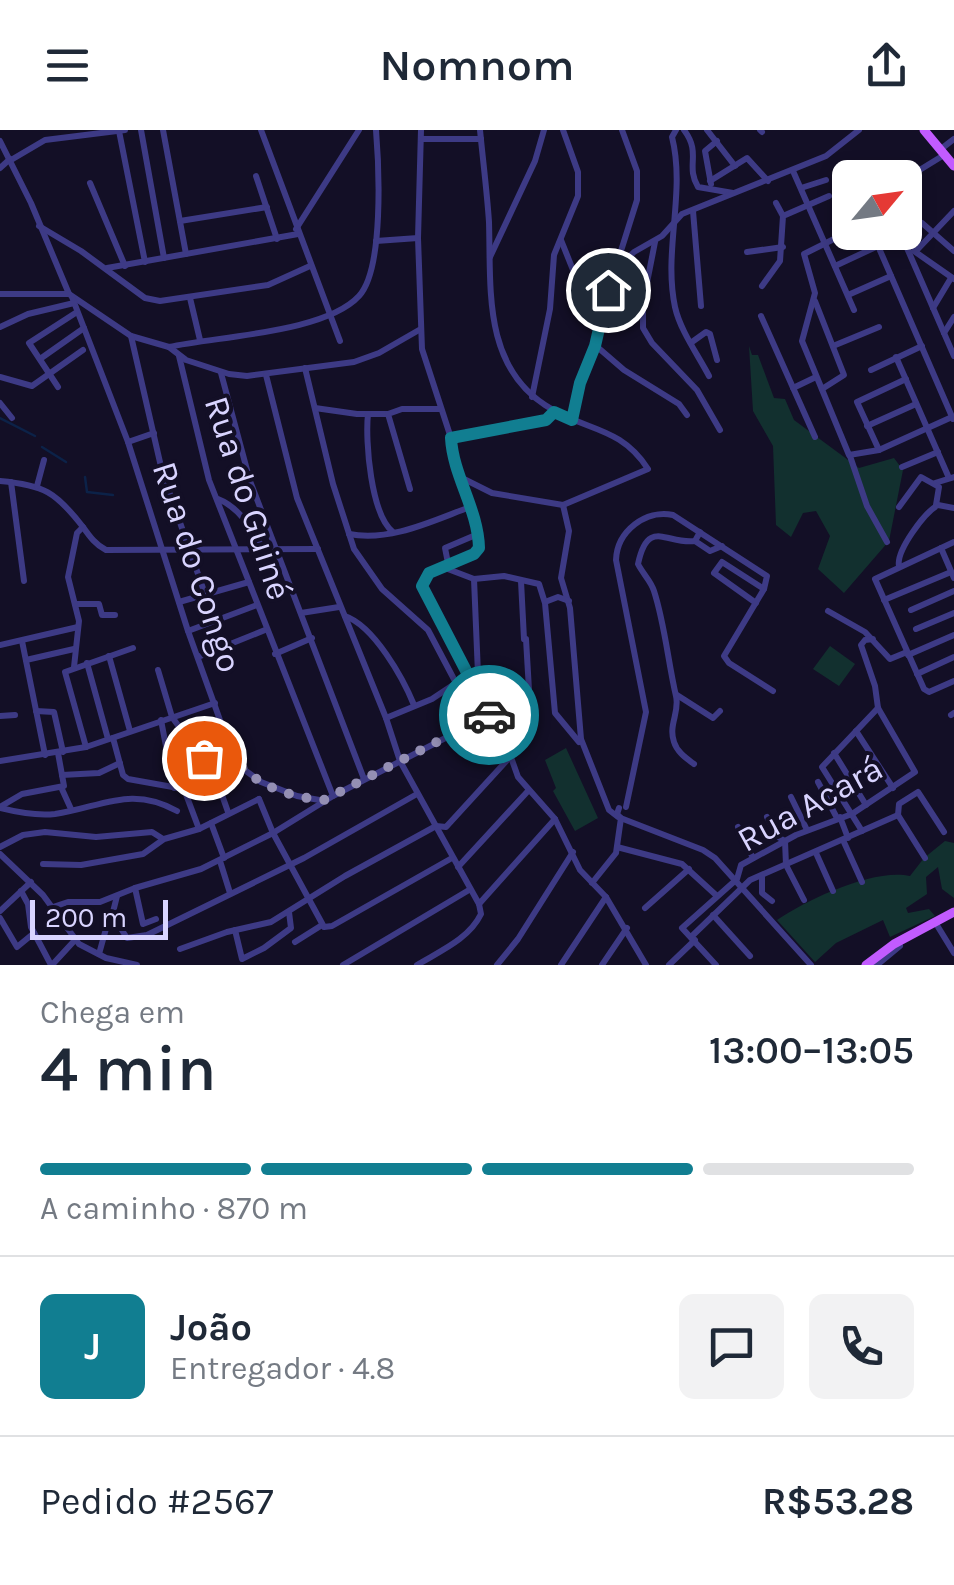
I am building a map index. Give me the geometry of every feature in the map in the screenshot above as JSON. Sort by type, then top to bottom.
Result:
[{"type":"main road","points":[[924,130],[954,166]]},
{"type":"main road","points":[[866,965],[912,933],[954,912]]},
{"type":"main road","points":[[900,946],[912,933]]},
{"type":"street","points":[[42,130],[45,140]]},
{"type":"street","points":[[0,168],[45,140],[122,130],[145,262]]},
{"type":"street","points":[[141,130],[164,258]]},
{"type":"street","points":[[163,130],[186,254]]},
{"type":"street","points":[[261,130],[340,341]]},
{"type":"street","points":[[106,268],[297,232],[359,130]]},
{"type":"street","points":[[168,347],[271,331],[330,315],[364,290],[376,241],[376,130]]},
{"type":"street","points":[[490,257],[544,130]]},
{"type":"street","points":[[532,397],[550,309],[554,255],[576,208],[580,186],[563,130]]},
{"type":"street","points":[[572,420],[639,188],[622,130]]},
{"type":"street","points":[[676,130],[672,137],[678,171],[673,222],[674,302],[680,323],[709,376]]},
{"type":"street","points":[[684,130],[694,144],[692,171],[698,187],[738,194]]},
{"type":"street","points":[[707,130],[735,166]]},
{"type":"street","points":[[615,272],[627,257],[655,240],[673,222],[834,152],[859,130]]},
{"type":"street","points":[[460,478],[492,493],[563,506],[648,468],[621,439],[554,412],[532,397],[513,376],[491,308],[480,135],[421,134],[419,330],[425,364],[451,438],[460,478],[478,534],[479,548],[424,579],[423,590],[490,714],[516,773],[555,819],[580,870],[606,897],[646,965]]},
{"type":"street","points":[[922,167],[954,140]]},
{"type":"street","name":"Rua do Congo","points":[[0,141],[73,302],[128,442],[225,738],[240,765],[266,785],[297,796],[328,798]]},
{"type":"street","points":[[712,192],[705,151],[717,142]]},
{"type":"street","points":[[710,181],[749,158],[768,181]]},
{"type":"street","points":[[678,171],[692,171]]},
{"type":"street","points":[[793,171],[854,310]]},
{"type":"street","points":[[256,176],[276,239]]},
{"type":"street","points":[[800,188],[826,180]]},
{"type":"street","points":[[90,183],[125,266]]},
{"type":"street","points":[[784,216],[830,196]]},
{"type":"street","points":[[762,286],[778,265],[782,247],[784,216],[776,202]]},
{"type":"street","points":[[180,221],[267,207]]},
{"type":"street","points":[[694,211],[701,306]]},
{"type":"street","points":[[922,242],[954,211]]},
{"type":"street","points":[[922,223],[954,250]]},
{"type":"street","points":[[39,226],[145,298],[160,301],[268,284],[310,266]]},
{"type":"street","points":[[376,241],[418,238]]},
{"type":"street","points":[[561,238],[598,334]]},
{"type":"street","points":[[832,238],[805,253],[814,300],[802,340],[867,506],[886,542]]},
{"type":"street","points":[[655,240],[642,303],[642,328],[652,344],[697,390],[720,430]]},
{"type":"street","points":[[747,252],[782,247]]},
{"type":"street","points":[[834,266],[869,250]]},
{"type":"street","points":[[848,453],[879,450],[953,419],[880,250]]},
{"type":"street","points":[[912,250],[953,278],[933,308]]},
{"type":"street","points":[[912,250],[954,356]]},
{"type":"street","points":[[848,294],[891,276]]},
{"type":"street","points":[[0,294],[73,302],[131,336],[168,347],[180,356],[220,371],[247,376],[371,357],[419,330]]},
{"type":"street","points":[[190,298],[200,340]]},
{"type":"street","points":[[814,300],[844,376],[822,389]]},
{"type":"street","points":[[0,326],[73,302]]},
{"type":"street","points":[[58,387],[29,342],[73,302]]},
{"type":"street","points":[[761,316],[815,437]]},
{"type":"street","points":[[944,332],[954,317]]},
{"type":"street","points":[[833,346],[879,327]]},
{"type":"street","points":[[40,360],[84,328]]},
{"type":"street","points":[[692,342],[708,332],[718,360]]},
{"type":"street","points":[[131,336],[168,488],[205,594]]},
{"type":"street","points":[[595,346],[624,370],[674,400],[687,415]]},
{"type":"street","points":[[871,370],[922,346]]},
{"type":"street","points":[[0,377],[31,386],[83,350]]},
{"type":"street","name":"Rua do Guiné","points":[[180,356],[216,499],[328,798]]},
{"type":"street","points":[[896,358],[952,478],[934,483]]},
{"type":"street","points":[[304,368],[354,549],[380,586],[428,630],[476,722]]},
{"type":"street","points":[[220,371],[250,482],[364,779]]},
{"type":"street","points":[[266,375],[289,475],[400,761],[482,914],[454,944],[417,965]]},
{"type":"street","points":[[793,388],[816,377]]},
{"type":"street","points":[[879,450],[857,402],[906,379]]},
{"type":"street","points":[[0,403],[12,418]]},
{"type":"street","points":[[867,426],[916,404]]},
{"type":"street","points":[[315,408],[388,415],[402,409],[441,409]]},
{"type":"street","points":[[451,438],[546,420],[554,412]]},
{"type":"street","points":[[368,414],[367,438],[378,510],[393,532]]},
{"type":"street","points":[[388,415],[410,489]]},
{"type":"street","points":[[128,442],[154,432]]},
{"type":"street","points":[[902,467],[938,452]]},
{"type":"street","points":[[37,486],[44,460]]},
{"type":"street","points":[[899,507],[920,477],[934,483],[940,492],[936,506],[898,553],[899,566]]},
{"type":"street","points":[[0,481],[37,486],[57,496],[96,544],[106,550],[318,548]]},
{"type":"street","points":[[11,482],[24,581]]},
{"type":"street","points":[[216,499],[230,504],[248,524],[262,549]]},
{"type":"street","points":[[563,506],[569,531],[560,571],[569,601],[582,747]]},
{"type":"street","points":[[936,506],[954,508]]},
{"type":"street","points":[[349,534],[370,537],[393,532],[470,507]]},
{"type":"street","points":[[620,818],[628,816],[624,808],[646,712],[616,551],[629,529],[657,513],[673,515],[768,578],[724,656],[773,691]]},
{"type":"street","points":[[74,667],[78,627],[69,570],[77,533],[83,527]]},
{"type":"street","points":[[695,541],[700,532]]},
{"type":"street","points":[[444,565],[446,547],[478,534]]},
{"type":"street","points":[[694,764],[673,740],[676,694],[668,642],[653,587],[639,568],[638,560],[648,540],[658,534],[682,542],[695,541],[706,551],[722,546]]},
{"type":"street","points":[[954,542],[875,579],[916,674],[929,692],[954,682]]},
{"type":"street","points":[[884,600],[953,575],[940,548]]},
{"type":"street","points":[[756,603],[714,573],[722,562],[764,589]]},
{"type":"street","points":[[444,565],[474,579],[504,576],[536,582],[544,603],[555,712],[582,747],[609,810],[633,824],[707,852],[811,965]]},
{"type":"street","points":[[471,680],[478,674],[474,579]]},
{"type":"street","points":[[520,581],[530,707]]},
{"type":"street","points":[[179,602],[249,582]]},
{"type":"street","points":[[911,610],[954,591]]},
{"type":"street","points":[[544,603],[558,597],[569,601]]},
{"type":"street","points":[[75,604],[99,604],[103,616],[115,615]]},
{"type":"street","points":[[188,631],[257,605]]},
{"type":"street","points":[[301,613],[340,607]]},
{"type":"street","points":[[828,611],[872,639],[890,659],[954,635]]},
{"type":"street","points":[[916,629],[954,614]]},
{"type":"street","points":[[344,616],[356,621],[390,661],[414,704]]},
{"type":"street","points":[[0,645],[78,627]]},
{"type":"street","points":[[198,657],[266,630]]},
{"type":"street","name":"Rua do Guiné","points":[[275,654],[312,638]]},
{"type":"street","points":[[862,831],[822,769],[878,708],[861,645],[872,639]]},
{"type":"street","points":[[22,642],[45,755]]},
{"type":"street","points":[[86,747],[65,673],[133,648]]},
{"type":"street","points":[[26,660],[74,649]]},
{"type":"street","points":[[109,656],[130,731]]},
{"type":"street","points":[[916,674],[954,658]]},
{"type":"street","points":[[87,663],[126,778],[184,789],[240,765]]},
{"type":"street","points":[[158,670],[172,717],[216,778],[228,812]]},
{"type":"street","points":[[386,718],[454,684]]},
{"type":"street","points":[[676,694],[713,718],[720,711]]},
{"type":"street","points":[[0,761],[86,747],[216,703]]},
{"type":"street","name":"Rua Acará","points":[[878,708],[914,767],[914,774],[852,814],[807,830],[741,865],[738,884],[898,815],[897,806],[918,792],[944,832]]},
{"type":"street","points":[[0,808],[22,794],[64,786],[54,712],[36,711]]},
{"type":"street","points":[[0,716],[15,714]]},
{"type":"street","points":[[53,907],[68,902],[100,902],[222,859],[328,798],[490,714]]},
{"type":"street","points":[[161,720],[174,788]]},
{"type":"street","points":[[856,731],[893,788]]},
{"type":"street","points":[[834,754],[866,805]]},
{"type":"street","points":[[180,949],[235,930],[267,924],[436,826],[446,827],[511,756]]},
{"type":"street","points":[[62,775],[99,773],[120,763]]},
{"type":"street","points":[[818,782],[839,818],[862,882]]},
{"type":"street","points":[[42,864],[87,864],[150,850],[164,840],[198,830],[258,799],[266,785]]},
{"type":"street","points":[[61,787],[71,809]]},
{"type":"street","points":[[184,789],[198,830]]},
{"type":"street","points":[[458,867],[528,791]]},
{"type":"street","points":[[110,917],[129,939],[171,925],[417,794]]},
{"type":"street","points":[[791,797],[807,830]]},
{"type":"street","points":[[0,808],[49,814],[140,798],[177,810]]},
{"type":"street","points":[[258,799],[322,925]]},
{"type":"street","points":[[609,810],[624,808]]},
{"type":"street","points":[[624,808],[633,824]]},
{"type":"street","points":[[898,815],[925,858]]},
{"type":"street","points":[[768,817],[784,841],[786,865],[804,900]]},
{"type":"street","points":[[592,883],[614,858],[620,818]]},
{"type":"street","points":[[479,904],[555,819]]},
{"type":"street","points":[[212,822],[230,893]]},
{"type":"street","points":[[738,827],[753,858]]},
{"type":"street","points":[[137,965],[98,954],[75,940],[53,907],[0,850],[23,835],[44,832],[96,837],[152,832],[164,840]]},
{"type":"street","points":[[617,847],[689,868],[717,896]]},
{"type":"street","points":[[498,965],[572,852]]},
{"type":"street","points":[[816,852],[834,890]]},
{"type":"street","points":[[294,942],[322,925],[332,926],[452,858]]},
{"type":"street","points":[[645,908],[689,868]]},
{"type":"street","points":[[762,876],[762,894],[772,900]]},
{"type":"street","points":[[31,882],[0,914],[17,947],[34,933]]},
{"type":"street","points":[[716,965],[682,926],[738,884]]},
{"type":"street","points":[[669,965],[738,884]]},
{"type":"street","points":[[134,888],[142,924],[156,919]]},
{"type":"street","points":[[343,965],[469,890]]},
{"type":"street","points":[[21,891],[34,933],[51,965],[75,940]]},
{"type":"street","points":[[98,954],[117,896]]},
{"type":"street","points":[[561,965],[606,897]]},
{"type":"street","points":[[235,930],[242,959],[291,928],[290,912]]},
{"type":"street","points":[[713,916],[750,956]]},
{"type":"street","points":[[934,921],[954,953]]},
{"type":"street","points":[[602,965],[627,928]]},
{"type":"street","points":[[881,963],[900,946]]},
{"type":"green space","points":[[749,346],[752,355],[758,355],[774,398],[785,399],[794,420],[859,468],[894,458],[903,470],[889,541],[844,593],[818,569],[830,536],[816,511],[803,513],[791,537],[776,525],[773,446],[753,411]]},
{"type":"green space","points":[[830,646],[855,664],[839,686],[813,669]]},
{"type":"green space","points":[[566,748],[598,818],[575,831],[553,791],[556,788],[545,760]]},
{"type":"green space","points":[[945,841],[954,843],[954,898],[942,889],[938,867],[926,877],[927,894],[906,908],[908,913],[929,909],[935,916],[890,937],[883,920],[836,943],[815,962],[777,920],[823,895],[860,881],[910,876]]},
{"type":"waterway","points":[[0,418],[35,436]]},
{"type":"waterway","points":[[42,447],[66,462]]},
{"type":"waterway","points":[[85,477],[87,492],[113,495]]},
{"type":"way so far","points":[[204,758],[216,778],[240,765],[266,785],[324,800],[489,715]]},
{"type":"route","points":[[489,715],[422,586],[429,573],[474,554],[479,548],[451,438],[546,420],[554,412],[572,420],[608,290]]}]
